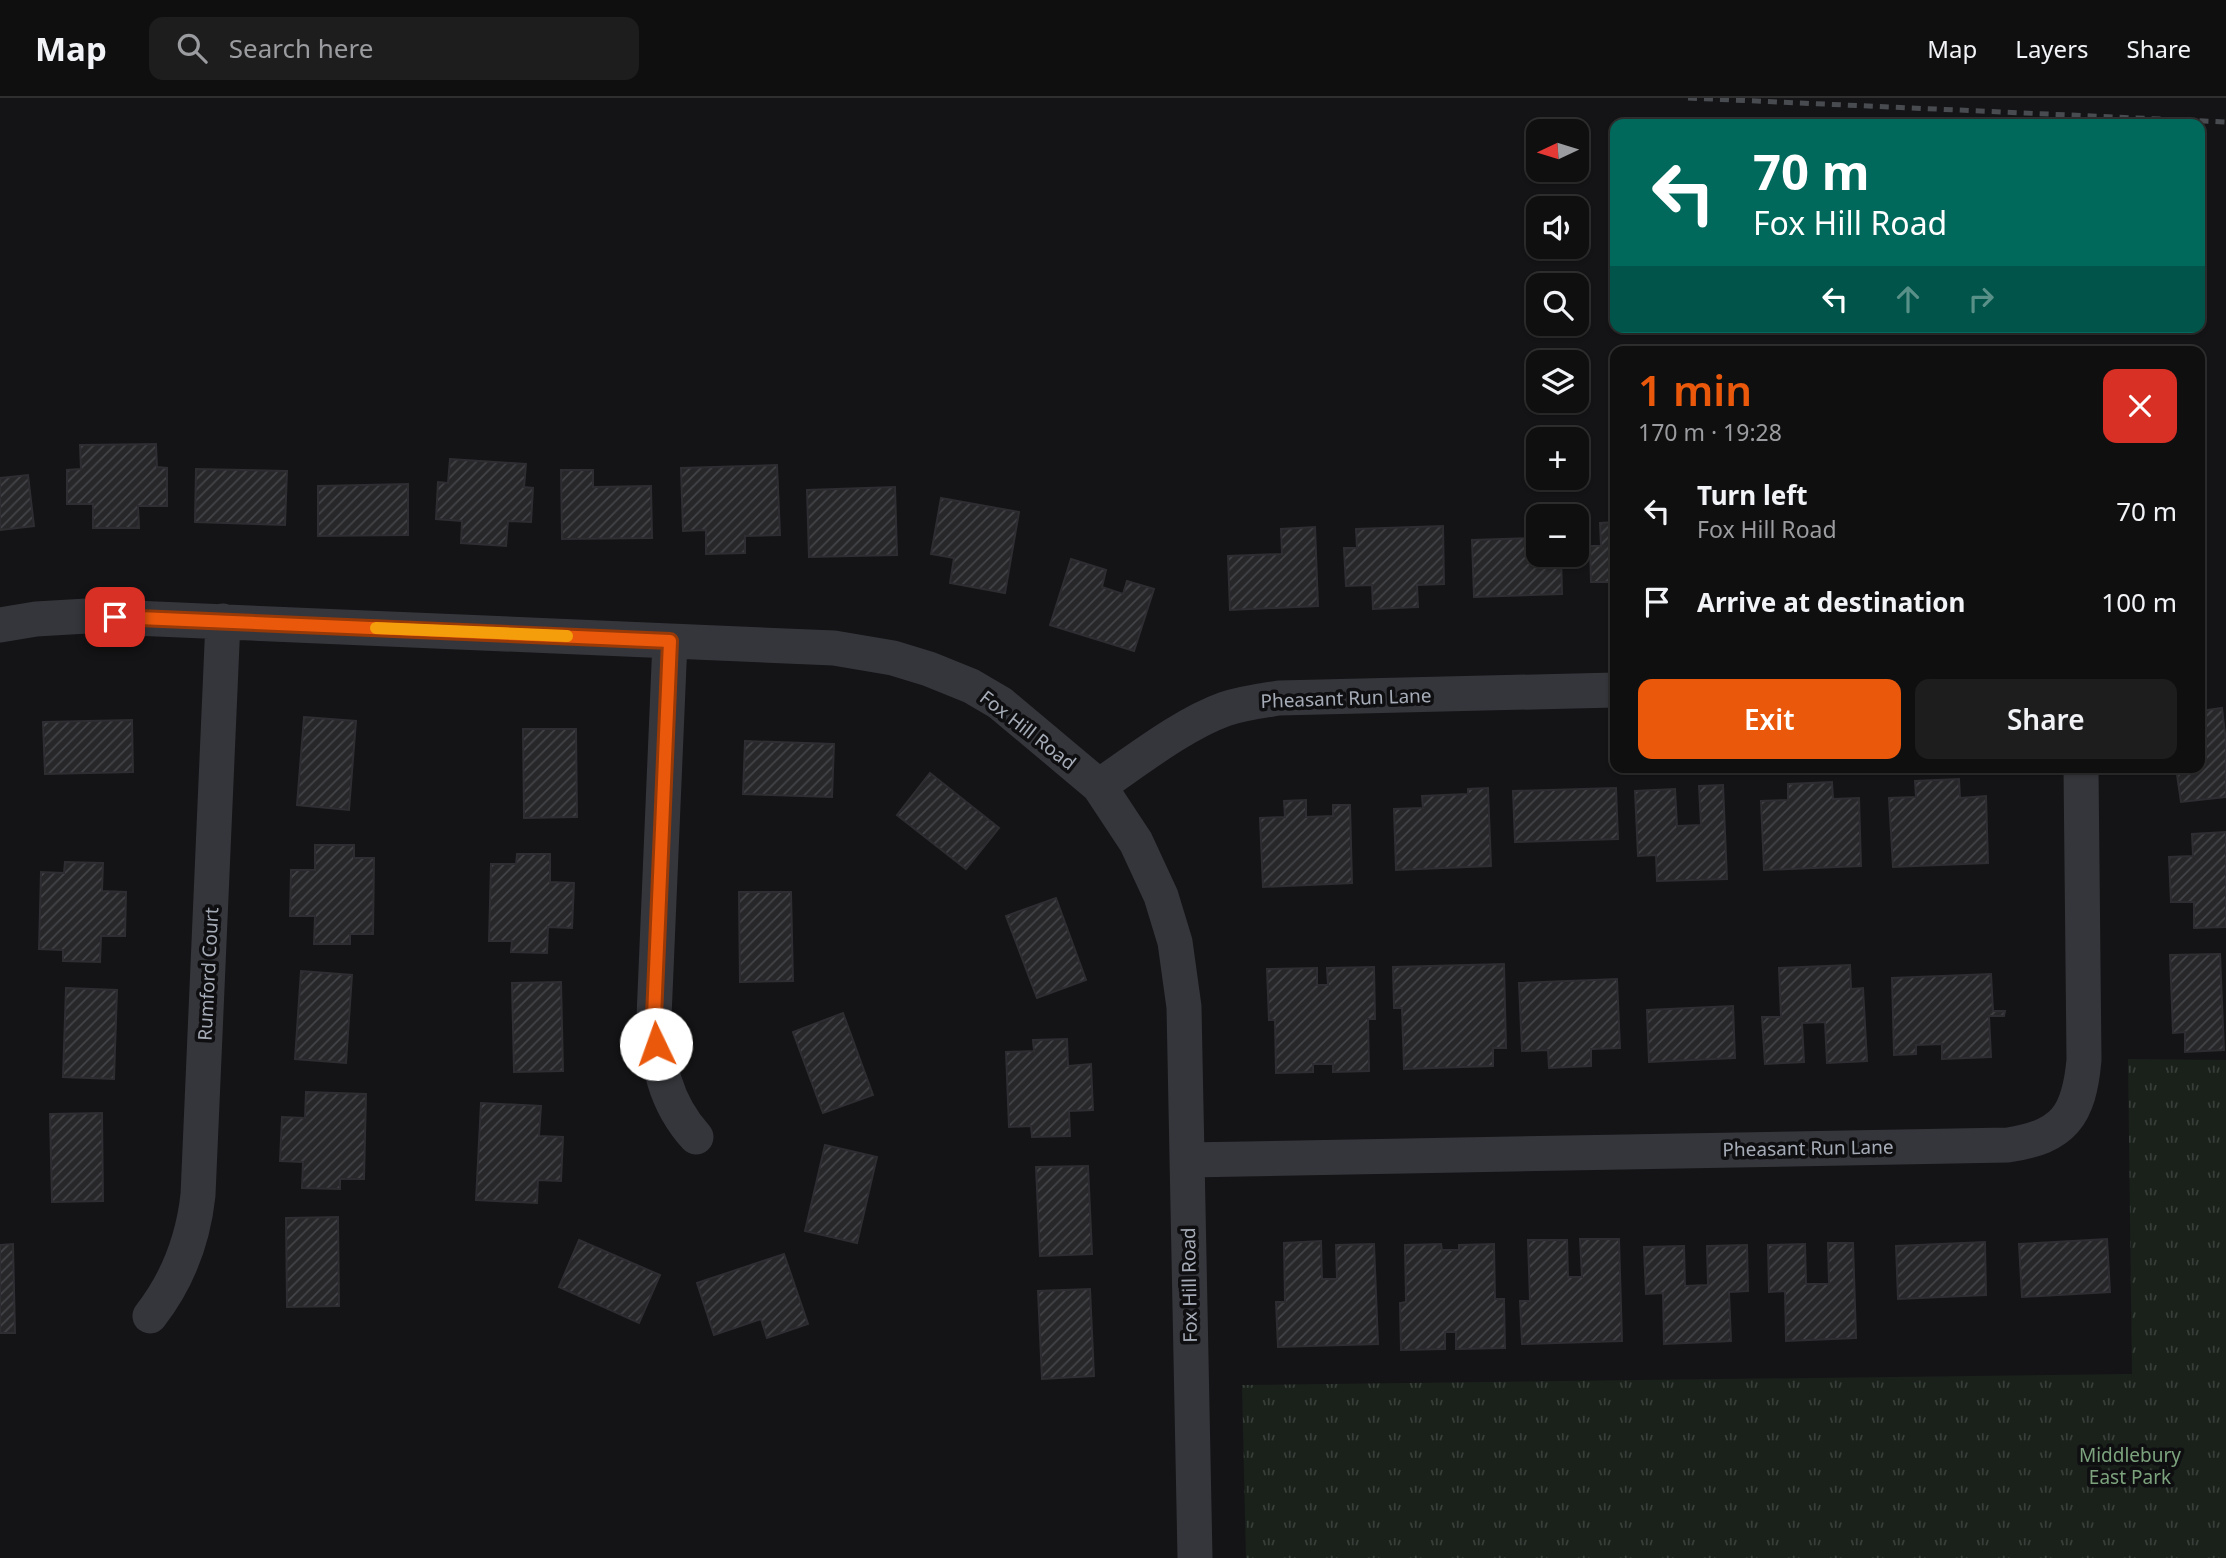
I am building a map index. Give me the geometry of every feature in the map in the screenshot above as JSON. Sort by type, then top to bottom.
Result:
[{"type":"street","name":"Fox Hill Road","points":[[0,625],[36,619],[87,616],[834,648],[893,658],[929,669],[971,686],[1000,703],[1098,786],[1136,842],[1161,896],[1175,942],[1184,1007],[1195,1558]]},
{"type":"street","name":"Rumford Court","points":[[150,1316],[166,1294],[189,1246],[198,1195],[223,621]]},
{"type":"street","points":[[670,641],[654,1017],[665,1087],[681,1121],[696,1137]]},
{"type":"street","name":"Pheasant Run Lane","points":[[1098,786],[1198,722],[1249,702],[1279,698],[1610,690]]},
{"type":"street","name":"Pheasant Run Lane","points":[[1187,1160],[2008,1145],[2051,1134],[2076,1106],[2083,1072],[2081,773]]},
{"type":"green space","name":"Middlebury East Park","points":[[2128,1059],[2226,1060],[2226,1558],[1246,1558],[1242,1385],[2132,1374]]},
{"type":"building","points":[[156,444],[157,467],[167,468],[167,506],[138,506],[139,528],[93,528],[93,504],[67,504],[67,470],[81,469],[80,445]]},
{"type":"building","points":[[450,459],[526,464],[524,487],[533,488],[531,522],[508,521],[506,546],[461,543],[462,521],[436,519],[438,482],[448,483]]},
{"type":"building","points":[[777,465],[780,535],[745,536],[745,553],[706,554],[706,530],[683,531],[681,468]]},
{"type":"building","points":[[196,469],[287,471],[285,525],[195,522]]},
{"type":"building","points":[[561,470],[593,470],[593,487],[651,486],[652,538],[562,539]]},
{"type":"building","points":[[28,475],[34,526],[0,530],[0,478]]},
{"type":"building","points":[[408,484],[408,535],[318,536],[318,486]]},
{"type":"building","points":[[895,487],[897,555],[809,557],[807,490]]},
{"type":"building","points":[[941,498],[1019,512],[1005,593],[950,583],[954,558],[931,554]]},
{"type":"building","points":[[1610,522],[1610,582],[1591,582],[1590,546],[1601,546],[1600,523]]},
{"type":"building","points":[[1443,526],[1444,584],[1417,585],[1418,607],[1373,609],[1372,585],[1346,586],[1344,548],[1357,548],[1356,529]]},
{"type":"building","points":[[1315,527],[1318,606],[1230,610],[1228,556],[1282,554],[1281,529]]},
{"type":"building","points":[[1526,538],[1526,567],[1561,567],[1562,594],[1474,597],[1472,540]]},
{"type":"building","points":[[1071,559],[1106,570],[1102,587],[1123,594],[1127,581],[1154,589],[1134,651],[1050,625]]},
{"type":"building","points":[[2222,708],[2226,742],[2226,797],[2181,802],[2177,773],[2205,773],[2205,710]]},
{"type":"building","points":[[304,717],[356,721],[349,810],[297,805]]},
{"type":"building","points":[[132,720],[133,772],[45,774],[43,722]]},
{"type":"building","points":[[523,729],[576,729],[577,817],[524,818]]},
{"type":"building","points":[[745,741],[834,744],[832,797],[743,794]]},
{"type":"building","points":[[930,773],[999,828],[966,869],[897,815]]},
{"type":"building","points":[[1959,779],[1960,798],[1986,796],[1988,863],[1893,867],[1889,798],[1916,797],[1915,781]]},
{"type":"building","points":[[1832,782],[1833,799],[1859,798],[1861,866],[1764,870],[1761,801],[1788,800],[1788,784]]},
{"type":"building","points":[[1723,785],[1727,879],[1657,881],[1656,855],[1638,856],[1635,791],[1675,789],[1677,826],[1701,825],[1699,786]]},
{"type":"building","points":[[1488,788],[1491,866],[1396,870],[1394,809],[1423,808],[1422,796],[1468,794],[1468,789]]},
{"type":"building","points":[[1616,788],[1618,839],[1515,842],[1513,791]]},
{"type":"building","points":[[1306,800],[1306,817],[1333,816],[1333,805],[1350,805],[1352,883],[1263,887],[1260,818],[1285,817],[1284,801]]},
{"type":"building","points":[[2226,832],[2226,927],[2194,928],[2194,902],[2171,902],[2169,857],[2193,856],[2192,834]]},
{"type":"building","points":[[315,845],[354,845],[354,858],[374,858],[373,934],[350,934],[350,944],[314,944],[315,916],[290,916],[291,870],[315,870]]},
{"type":"building","points":[[517,854],[550,854],[550,882],[574,883],[572,928],[548,927],[547,953],[511,952],[512,941],[489,941],[491,864],[516,864]]},
{"type":"building","points":[[65,862],[103,863],[102,891],[126,892],[125,936],[101,936],[100,962],[63,961],[63,950],[39,949],[41,872],[64,873]]},
{"type":"building","points":[[739,892],[791,892],[793,981],[740,982]]},
{"type":"building","points":[[1056,898],[1086,980],[1037,998],[1006,916]]},
{"type":"building","points":[[2220,954],[2224,1050],[2185,1052],[2185,1032],[2173,1033],[2170,955]]},
{"type":"building","points":[[1504,964],[1506,1048],[1493,1048],[1493,1066],[1404,1069],[1402,1008],[1394,1008],[1393,967]]},
{"type":"building","points":[[1850,965],[1851,989],[1863,988],[1867,1061],[1827,1063],[1825,1022],[1802,1023],[1804,1062],[1765,1064],[1762,1017],[1781,1017],[1779,968]]},
{"type":"building","points":[[1374,967],[1375,1019],[1368,1019],[1369,1071],[1333,1072],[1333,1064],[1313,1064],[1313,1072],[1276,1073],[1275,1020],[1269,1020],[1267,969],[1317,968],[1317,985],[1328,985],[1327,968]]},
{"type":"building","points":[[301,971],[352,975],[346,1063],[295,1059]]},
{"type":"building","points":[[1991,974],[1993,1011],[2005,1011],[2004,1016],[1989,1016],[1991,1057],[1942,1059],[1942,1044],[1916,1045],[1916,1054],[1894,1055],[1892,978]]},
{"type":"building","points":[[1617,979],[1620,1048],[1591,1049],[1591,1066],[1549,1068],[1548,1050],[1522,1051],[1519,983]]},
{"type":"building","points":[[561,982],[563,1071],[514,1072],[512,983]]},
{"type":"building","points":[[66,988],[117,990],[114,1079],[63,1077]]},
{"type":"building","points":[[1733,1006],[1735,1058],[1649,1062],[1647,1010]]},
{"type":"building","points":[[843,1013],[873,1095],[823,1113],[793,1032]]},
{"type":"building","points":[[1067,1039],[1068,1066],[1091,1064],[1093,1110],[1069,1111],[1070,1136],[1032,1137],[1031,1126],[1009,1127],[1006,1052],[1034,1051],[1033,1040]]},
{"type":"building","points":[[306,1092],[366,1094],[364,1179],[340,1179],[340,1189],[302,1188],[303,1162],[280,1161],[282,1117],[305,1118]]},
{"type":"building","points":[[481,1103],[541,1106],[539,1136],[563,1137],[561,1181],[538,1180],[537,1203],[476,1200]]},
{"type":"building","points":[[102,1113],[103,1201],[52,1202],[50,1114]]},
{"type":"building","points":[[825,1145],[877,1157],[857,1243],[805,1231]]},
{"type":"building","points":[[1088,1166],[1092,1254],[1040,1256],[1036,1167]]},
{"type":"building","points":[[338,1217],[339,1306],[287,1307],[286,1218]]},
{"type":"building","points":[[1580,1239],[1619,1239],[1622,1341],[1522,1344],[1520,1301],[1530,1301],[1528,1240],[1567,1240],[1568,1277],[1582,1277]]},
{"type":"building","points":[[2107,1239],[2110,1292],[2022,1297],[2019,1244]]},
{"type":"building","points":[[579,1240],[660,1275],[639,1323],[559,1287]]},
{"type":"building","points":[[1321,1241],[1322,1279],[1337,1279],[1336,1245],[1374,1244],[1378,1344],[1278,1347],[1276,1302],[1285,1302],[1284,1243]]},
{"type":"building","points":[[1985,1242],[1986,1295],[1898,1299],[1896,1246]]},
{"type":"building","points":[[1828,1243],[1853,1243],[1856,1338],[1786,1341],[1785,1291],[1769,1292],[1768,1245],[1805,1244],[1806,1284],[1829,1284]]},
{"type":"building","points":[[13,1244],[15,1333],[0,1333],[0,1245]]},
{"type":"building","points":[[1441,1244],[1442,1250],[1459,1250],[1459,1245],[1494,1244],[1495,1299],[1504,1299],[1505,1348],[1456,1349],[1456,1332],[1445,1332],[1445,1349],[1401,1350],[1400,1303],[1406,1302],[1405,1245]]},
{"type":"building","points":[[1747,1245],[1748,1291],[1729,1292],[1731,1341],[1664,1344],[1663,1293],[1646,1294],[1644,1247],[1684,1246],[1685,1286],[1708,1285],[1707,1246]]},
{"type":"building","points":[[784,1254],[808,1324],[767,1338],[761,1319],[714,1335],[697,1283]]},
{"type":"building","points":[[1090,1289],[1094,1376],[1042,1379],[1038,1291]]},
{"type":"railway","points":[[1688,98],[2159,119]]},
{"type":"railway","points":[[2205,121],[2226,122]]},
{"type":"slow traffic","points":[[376,628],[567,636]]},
{"type":"route","points":[[115,617],[670,641],[654,1017],[656,1044]]}]
